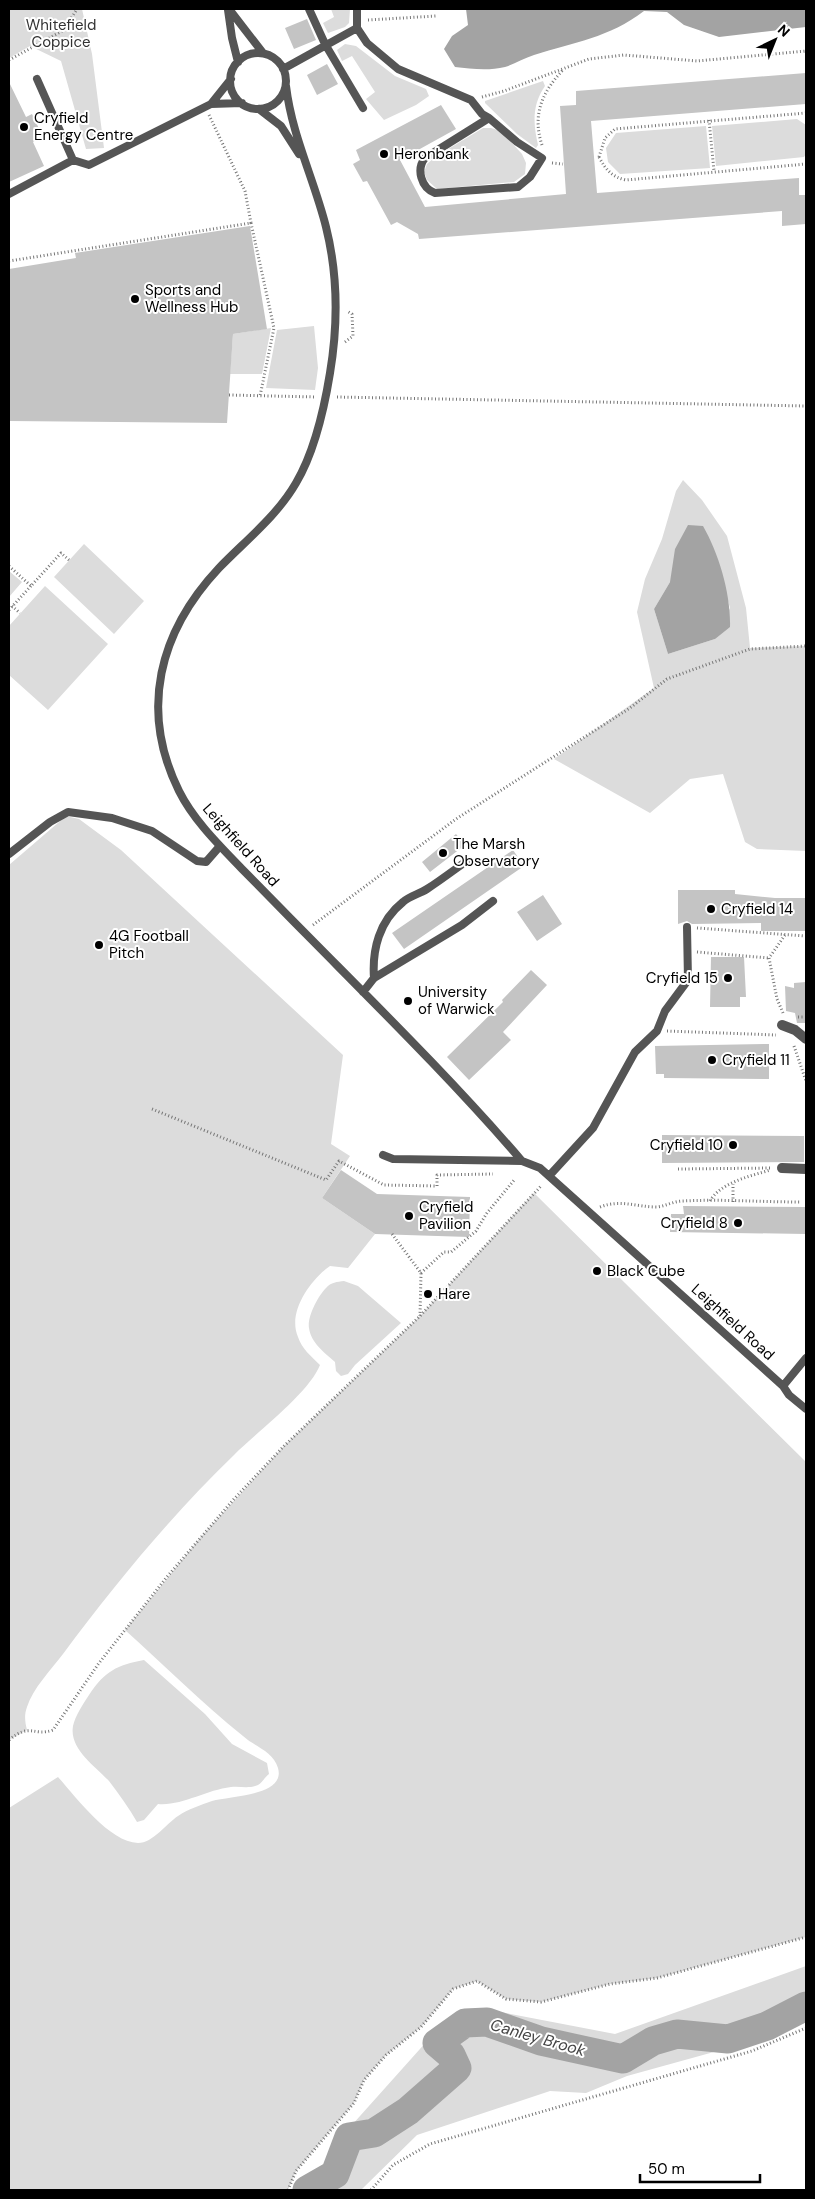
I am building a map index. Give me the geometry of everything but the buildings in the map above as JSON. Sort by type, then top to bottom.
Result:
[{"type":"street","points":[[780,1030],[795,1030],[806,1039]]},
{"type":"street","points":[[782,1168],[806,1168]]},
{"type":"lane","points":[[228,9],[263,54]]},
{"type":"lane","points":[[228,9],[238,62]]},
{"type":"lane","points":[[309,9],[325,44],[363,108]]},
{"type":"lane","points":[[357,9],[357,25],[367,43],[398,69],[472,100],[482,114],[489,118],[517,142],[542,158],[530,177],[518,187],[439,194],[430,191],[424,184],[420,168],[425,158],[489,118]]},
{"type":"lane","points":[[283,69],[357,25]]},
{"type":"lane","points":[[208,106],[230,78],[238,62],[254,54],[271,56],[283,69],[292,123],[304,162]]},
{"type":"lane","points":[[230,78],[235,96],[242,103]]},
{"type":"lane","points":[[37,79],[73,160]]},
{"type":"lane","points":[[259,109],[276,102],[286,86]]},
{"type":"lane","points":[[9,194],[73,160],[89,165],[208,106],[242,103],[259,109],[281,126],[304,162]]},
{"type":"lane","name":"Leighfield Road","points":[[304,162],[326,227],[335,286],[334,350],[325,397],[305,466],[296,485],[270,516],[197,592],[176,627],[162,664],[158,691],[158,717],[166,759],[180,794],[220,846],[363,992],[522,1161],[540,1168],[783,1386],[789,1395],[806,1410]]},
{"type":"lane","points":[[9,854],[50,822],[68,812],[112,818],[152,831],[197,861],[206,862],[220,846]]},
{"type":"lane","points":[[374,978],[372,956],[376,941],[388,919],[403,902],[426,890],[468,860]]},
{"type":"lane","points":[[363,992],[374,978],[462,924],[493,901]]},
{"type":"lane","points":[[549,1176],[593,1128],[635,1052],[657,1031],[665,1011],[688,980],[687,927]]},
{"type":"lane","points":[[383,1155],[394,1159],[522,1161]]},
{"type":"lane","points":[[783,1386],[806,1358]]},
{"type":"path","points":[[9,60],[64,30],[77,9]]},
{"type":"path","points":[[357,25],[436,16]]},
{"type":"path","points":[[472,100],[504,91],[588,59],[624,55],[697,61],[806,51]]},
{"type":"path","points":[[543,149],[537,131],[538,111],[543,96],[563,69]]},
{"type":"path","points":[[208,106],[245,192],[274,328],[260,396]]},
{"type":"path","points":[[806,113],[616,129],[605,138],[599,157],[605,170],[616,178],[626,180],[806,164]]},
{"type":"path","points":[[709,120],[714,171]]},
{"type":"path","points":[[594,159],[599,157]]},
{"type":"path","points":[[557,165],[564,164]]},
{"type":"path","points":[[9,261],[251,223]]},
{"type":"path","points":[[343,349],[346,341],[353,336],[352,314],[345,309],[345,304]]},
{"type":"path","points":[[333,405],[336,389]]},
{"type":"path","points":[[229,395],[325,397]]},
{"type":"path","points":[[335,396],[806,406]]},
{"type":"path","points":[[9,610],[61,552],[69,560]]},
{"type":"path","points":[[9,566],[15,574],[31,586]]},
{"type":"path","points":[[12,606],[20,613]]},
{"type":"path","points":[[310,920],[314,925],[456,819],[630,708],[667,679],[750,648],[806,646]]},
{"type":"path","points":[[687,927],[806,936]]},
{"type":"path","points":[[657,1031],[780,1030],[785,1019],[777,999],[769,958],[785,935]]},
{"type":"path","points":[[688,951],[769,958]]},
{"type":"path","points":[[793,1044],[806,1081]]},
{"type":"path","points":[[152,1109],[326,1180],[339,1161],[384,1185],[437,1186],[437,1174],[494,1174]]},
{"type":"path","points":[[678,1169],[776,1168],[722,1189],[710,1201]]},
{"type":"path","points":[[420,1273],[444,1252],[451,1252],[476,1231],[487,1212],[515,1179]]},
{"type":"path","points":[[733,1184],[733,1202]]},
{"type":"path","points":[[9,1740],[27,1730],[42,1732],[53,1730],[104,1656],[234,1499],[284,1446],[420,1316],[542,1185]]},
{"type":"path","points":[[589,1212],[612,1202],[660,1207],[681,1201],[800,1202]]},
{"type":"path","points":[[392,1234],[420,1273],[420,1316]]},
{"type":"path","points":[[288,2190],[296,2171],[354,2103],[364,2080],[386,2055],[421,2027],[453,1989],[477,1981],[506,1999],[541,2002],[610,1984],[657,1978],[806,1937]]},
{"type":"path","points":[[371,2190],[393,2165],[430,2144],[752,2052],[806,2028]]},
{"type":"green space","name":"Whitefield Coppice","points":[[9,9],[82,9],[92,54],[104,148],[86,149],[61,61],[30,46],[9,58]]},
{"type":"green space","points":[[331,9],[350,9],[349,23],[345,27],[328,33],[323,23],[334,17]]},
{"type":"green space","points":[[345,44],[356,46],[395,76],[426,89],[429,96],[416,105],[384,120],[366,99],[375,92],[352,56],[342,61],[337,50]]},
{"type":"green space","points":[[543,81],[545,86],[538,100],[535,114],[538,145],[536,148],[517,134],[485,101]]},
{"type":"green space","points":[[797,119],[806,125],[806,154],[804,157],[716,166],[712,126]]},
{"type":"green space","points":[[706,126],[710,168],[620,174],[608,162],[606,148],[616,133]]},
{"type":"green space","points":[[483,128],[501,131],[522,154],[526,163],[525,174],[514,182],[437,189],[427,180],[424,172],[427,164],[435,157]]},
{"type":"green space","points":[[314,326],[318,368],[315,390],[266,388],[277,330]]},
{"type":"green space","points":[[271,328],[262,374],[230,374],[233,334]]},
{"type":"green space","points":[[683,480],[702,500],[727,536],[746,608],[750,648],[806,646],[806,851],[757,849],[745,842],[723,774],[690,779],[650,813],[554,759],[654,688],[637,612],[645,579],[662,539],[676,491]],"holes":[[[670,582],[726,594],[730,608],[715,639],[668,654],[654,609]]]},
{"type":"green space","points":[[84,544],[144,601],[114,634],[54,577]]},
{"type":"green space","points":[[9,571],[22,582],[9,597]]},
{"type":"green space","points":[[45,586],[108,644],[48,710],[9,675],[9,626]]},
{"type":"green space","points":[[66,816],[79,819],[121,850],[343,1055],[331,1144],[350,1156],[322,1198],[375,1234],[348,1268],[330,1266],[315,1279],[298,1307],[295,1327],[298,1337],[304,1349],[320,1365],[314,1376],[282,1412],[211,1478],[144,1551],[38,1686],[26,1710],[27,1730],[9,1740],[9,865]]},
{"type":"green space","points":[[534,1193],[806,1462],[806,1937],[657,1978],[610,1984],[541,2002],[506,1999],[477,1981],[453,1989],[421,2027],[386,2055],[364,2080],[354,2103],[296,2171],[288,2190],[9,2190],[9,1808],[58,1777],[105,1827],[127,1841],[138,1843],[154,1837],[178,1816],[190,1809],[212,1801],[255,1793],[274,1784],[278,1777],[278,1768],[272,1757],[248,1740],[213,1710],[125,1630],[200,1538],[284,1446],[420,1316]]},
{"type":"green space","points":[[344,1281],[358,1286],[401,1323],[355,1365],[348,1374],[341,1376],[336,1371],[335,1362],[312,1338],[309,1323],[317,1301],[328,1286],[332,1283]]},
{"type":"green space","points":[[144,1660],[205,1714],[232,1744],[267,1763],[269,1774],[261,1783],[251,1787],[231,1787],[212,1791],[176,1803],[158,1804],[144,1820],[137,1822],[109,1781],[79,1750],[73,1734],[73,1726],[84,1702],[106,1675],[126,1664]]},
{"type":"green space","points":[[806,1966],[806,2015],[750,2042],[627,2076],[586,2093],[550,2091],[417,2135],[361,2190],[333,2190],[352,2158],[343,2135],[428,2040],[458,2015],[490,2010],[615,2034]]},
{"type":"shaded area","points":[[466,9],[806,9],[806,27],[719,37],[684,25],[667,12],[644,11],[618,27],[591,38],[534,55],[505,67],[474,69],[455,67],[444,49],[452,36],[468,25]]},
{"type":"shaded area","points":[[688,525],[703,526],[714,549],[726,588],[730,627],[715,639],[668,654],[654,609],[670,582],[675,549]]},
{"type":"waterway","name":"Canley Brook","points":[[307,2190],[335,2174],[349,2137],[374,2133],[408,2111],[457,2068],[451,2055],[437,2043],[465,2023],[487,2022],[541,2041],[623,2059],[653,2041],[677,2034],[728,2039],[767,2026],[806,2006]]},
{"type":"place","name":"Cryfield Energy Centre","points":[[24,127]]},
{"type":"place","name":"Heronbank","points":[[384,154]]},
{"type":"place","name":"Sports and Wellness Hub","points":[[135,299]]},
{"type":"place","name":"The Marsh Observatory","points":[[443,853]]},
{"type":"place","name":"Cryfield 14","points":[[711,909]]},
{"type":"place","name":"4G Football Pitch","points":[[99,945]]},
{"type":"place","name":"Cryfield 15","points":[[728,978]]},
{"type":"place","name":"University of Warwick","points":[[408,1001]]},
{"type":"place","name":"Cryfield 11","points":[[712,1060]]},
{"type":"place","name":"Cryfield 10","points":[[733,1145]]},
{"type":"place","name":"Cryfield Pavilion","points":[[409,1216]]},
{"type":"place","name":"Cryfield 8","points":[[738,1223]]},
{"type":"place","name":"Black Cube","points":[[597,1271]]},
{"type":"place","name":"Hare","points":[[428,1294]]}]
